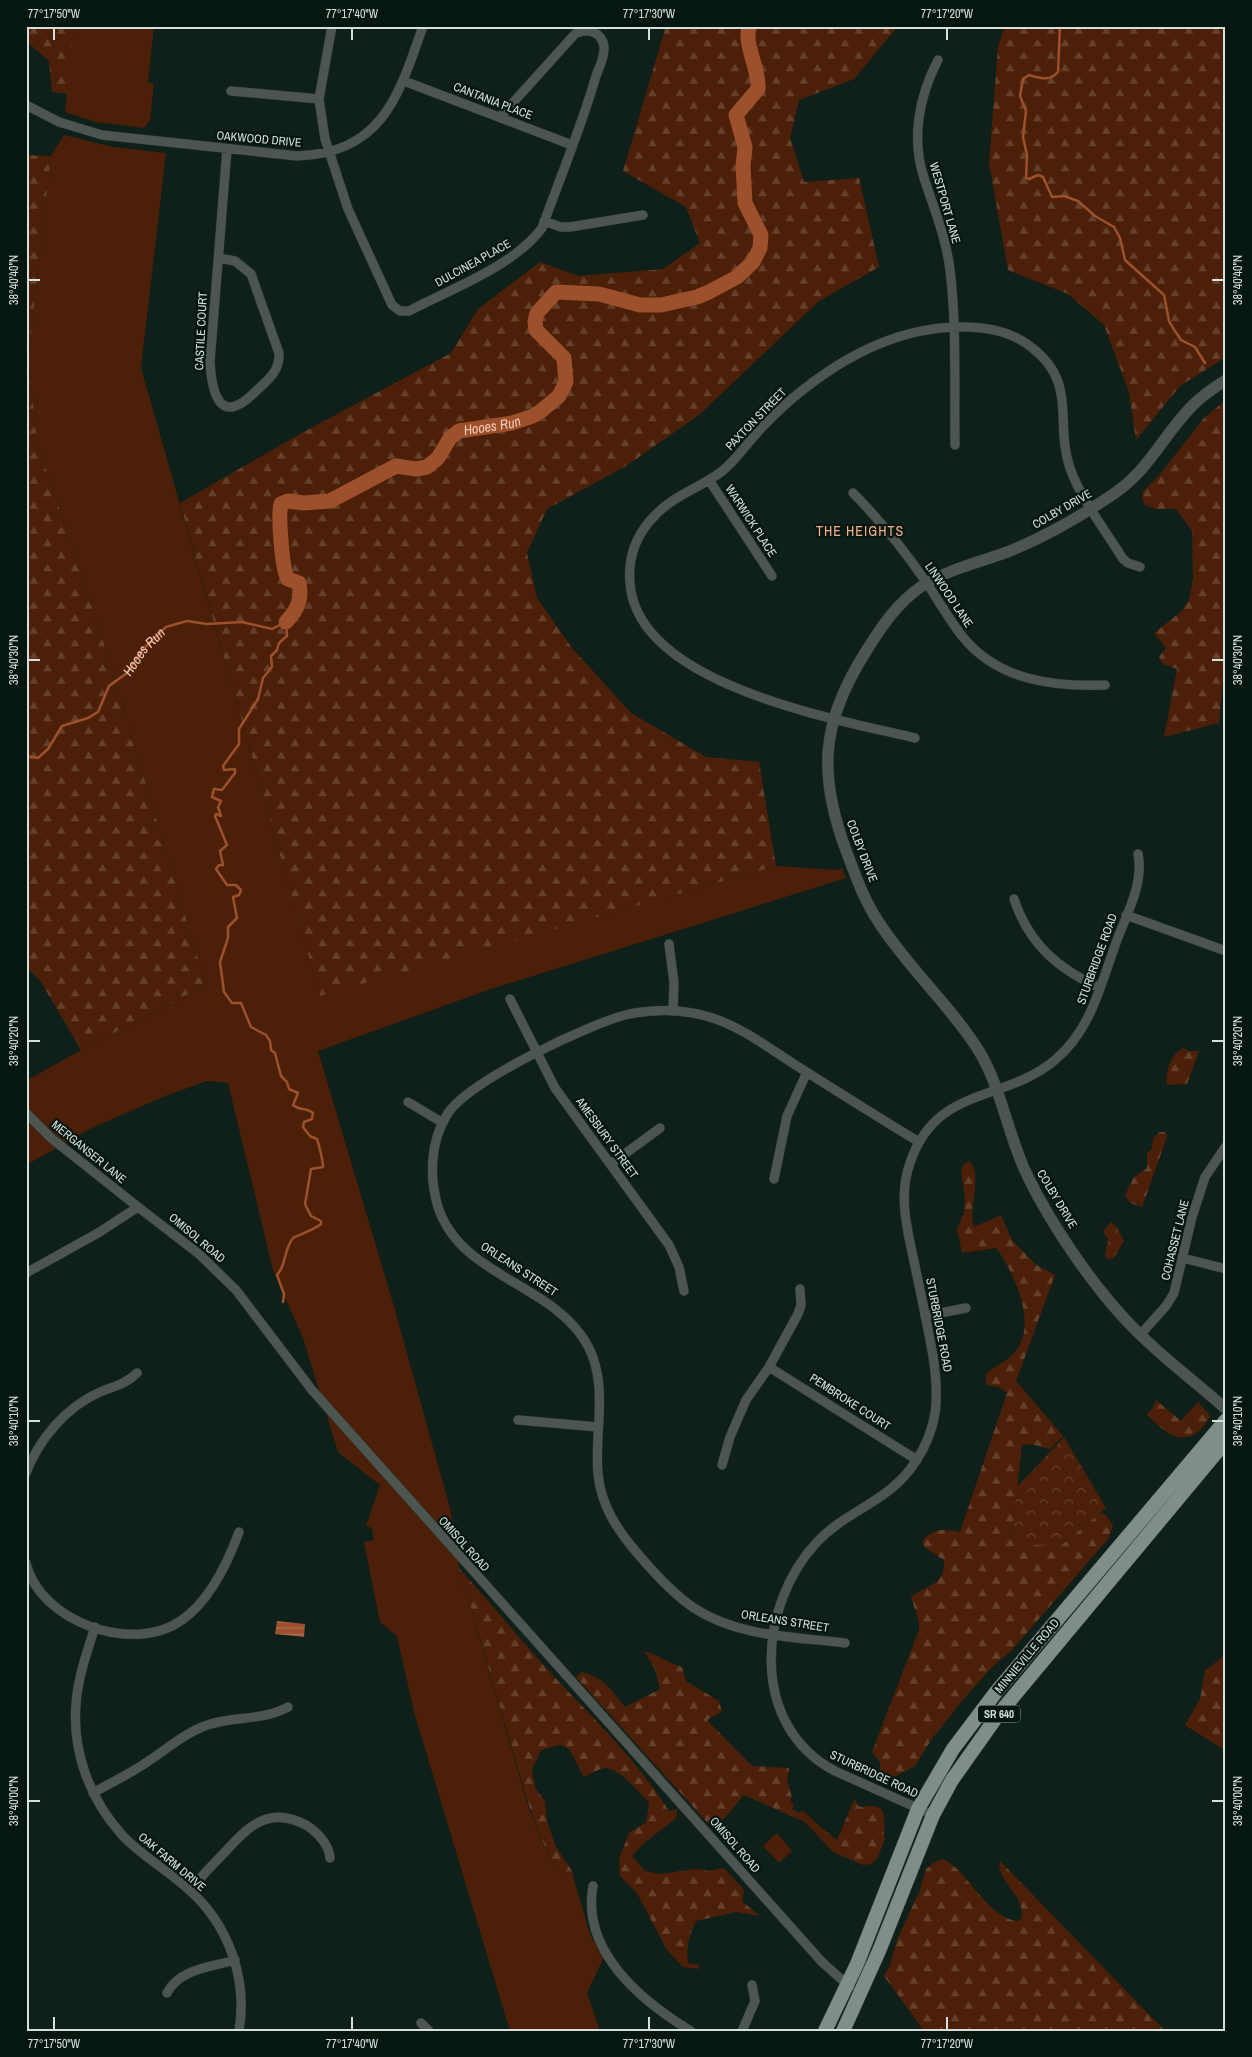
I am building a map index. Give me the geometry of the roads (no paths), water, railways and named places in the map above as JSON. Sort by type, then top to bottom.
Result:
[{"type":"main road","name":"MINNIEVILLE ROAD","points":[[825,2031],[848,1986],[918,1809],[953,1749],[974,1720],[1226,1420]]},
{"type":"main road","name":"MINNIEVILLE ROAD","points":[[843,2031],[861,1993],[932,1815],[952,1780],[998,1715],[1226,1441]]},
{"type":"street","name":"DULCINEA PLACE","points":[[332,26],[319,99],[328,153],[352,220],[392,305],[400,311],[409,312],[512,258],[534,239],[544,221],[572,145],[604,50],[602,39],[593,31],[582,31],[569,38],[500,117]]},
{"type":"street","name":"OAKWOOD DRIVE","points":[[26,105],[60,122],[102,135],[297,156],[328,153],[350,145],[373,129],[391,107],[404,81],[423,26]]},
{"type":"street","name":"WESTPORT LANE","points":[[938,60],[929,80],[920,111],[918,143],[923,177],[945,244],[952,293],[955,445]]},
{"type":"street","name":"CANTANIA PLACE","points":[[404,81],[572,145]]},
{"type":"street","points":[[231,91],[319,99]]},
{"type":"street","name":"CASTILE COURT","points":[[219,258],[235,261],[251,274],[280,360],[275,372],[243,404],[235,407],[229,407],[218,400],[211,375],[210,362],[228,149]]},
{"type":"street","points":[[544,221],[561,227],[570,227],[643,215]]},
{"type":"street","name":"PAXTON STREET","points":[[915,738],[834,719],[755,696],[714,679],[679,657],[658,640],[638,614],[630,589],[629,574],[632,550],[639,537],[659,510],[672,499],[709,480],[733,461],[793,398],[836,366],[894,337],[921,330],[953,326],[984,328],[1007,333],[1031,346],[1048,363],[1056,377],[1064,404],[1064,437],[1068,464],[1073,478],[1123,559],[1134,566],[1140,567]]},
{"type":"street","name":"COLBY DRIVE","points":[[1226,380],[1193,404],[1140,474],[1115,494],[1027,544],[927,583],[899,605],[878,631],[850,678],[834,719],[827,761],[830,800],[839,832],[860,887],[873,914],[894,944],[978,1050],[996,1089],[1012,1140],[1036,1193],[1095,1282],[1140,1334],[1226,1408]]},
{"type":"street","name":"WARWICK PLACE","points":[[709,480],[772,576]]},
{"type":"street","name":"LINWOOD LANE","points":[[853,494],[891,533],[962,636],[994,664],[1024,678],[1044,683],[1105,685]]},
{"type":"street","name":"STURBRIDGE ROAD","points":[[932,1815],[824,1765],[802,1747],[784,1721],[775,1696],[772,1661],[774,1635],[781,1605],[792,1579],[809,1551],[841,1522],[884,1496],[899,1483],[917,1460],[936,1417],[936,1376],[904,1202],[906,1176],[919,1142],[929,1128],[948,1110],[967,1100],[1038,1072],[1062,1053],[1074,1040],[1088,1018],[1139,881],[1138,854]]},
{"type":"street","points":[[1014,899],[1024,925],[1040,948],[1066,971],[1100,988]]},
{"type":"street","points":[[1126,915],[1226,951]]},
{"type":"street","points":[[669,944],[674,983],[673,1010]]},
{"type":"street","name":"AMESBURY STREET","points":[[510,1000],[555,1088],[670,1244],[679,1267],[684,1291]]},
{"type":"street","name":"ORLEANS STREET","points":[[845,1643],[774,1635],[724,1623],[695,1609],[668,1586],[634,1549],[615,1524],[602,1498],[597,1470],[598,1376],[595,1362],[583,1338],[571,1323],[549,1303],[489,1267],[462,1247],[445,1224],[436,1198],[433,1180],[434,1148],[442,1123],[449,1111],[467,1093],[506,1069],[614,1018],[650,1011],[673,1010],[691,1012],[722,1022],[807,1072],[919,1142]]},
{"type":"street","points":[[774,1179],[787,1116],[807,1072]]},
{"type":"street","points":[[408,1102],[442,1123]]},
{"type":"street","name":"MERGANSER LANE","points":[[26,1113],[51,1138],[138,1207]]},
{"type":"street","points":[[611,1164],[660,1128]]},
{"type":"street","name":"COHASSET LANE","points":[[1140,1334],[1171,1298],[1183,1258],[1192,1217],[1205,1178],[1226,1146]]},
{"type":"street","points":[[26,1274],[98,1233],[138,1207]]},
{"type":"street","name":"OMISOL ROAD","points":[[138,1207],[199,1254],[236,1290],[312,1390],[388,1477],[822,1962],[848,1986],[861,1993]]},
{"type":"street","points":[[1183,1258],[1226,1269]]},
{"type":"street","points":[[722,1465],[737,1418],[746,1400],[769,1367],[798,1314],[801,1305],[800,1289]]},
{"type":"street","points":[[925,1316],[966,1308]]},
{"type":"street","name":"PEMBROKE COURT","points":[[769,1367],[917,1460]]},
{"type":"street","points":[[26,1473],[40,1446],[74,1407],[100,1392],[123,1384],[137,1372]]},
{"type":"street","points":[[518,1420],[598,1427]]},
{"type":"street","points":[[26,1564],[29,1576],[37,1589],[57,1610],[95,1627],[134,1635],[162,1631],[182,1620],[202,1600],[227,1560],[239,1532]]},
{"type":"street","name":"OAK FARM DRIVE","points":[[95,1627],[83,1666],[76,1704],[79,1753],[93,1793],[108,1819],[134,1847],[190,1890],[216,1923],[235,1960],[242,1994],[243,2010],[239,2031]]},
{"type":"street","points":[[93,1793],[133,1771],[176,1740],[197,1729],[219,1721],[271,1715],[288,1707]]},
{"type":"street","points":[[190,1890],[247,1828],[261,1820],[280,1818],[302,1823],[317,1833],[325,1843],[330,1858]]},
{"type":"street","points":[[593,1886],[590,1901],[591,1913],[598,1934],[616,1968],[634,1990],[650,2005],[691,2031]]},
{"type":"street","points":[[167,1993],[171,1985],[181,1976],[235,1960]]},
{"type":"street","points":[[742,2031],[755,2001],[752,1985]]},
{"type":"street","points":[[420,2023],[429,2031]]},
{"type":"waterway","name":"Hooes Run","points":[[286,622],[294,613],[298,604],[300,589],[299,583],[288,579],[286,574],[280,530],[281,504],[288,501],[304,503],[330,501],[396,466],[416,469],[427,467],[438,458],[450,438],[459,431],[512,423],[533,416],[541,411],[559,396],[566,382],[564,358],[536,330],[535,321],[537,313],[556,292],[599,294],[640,305],[661,305],[697,297],[709,292],[737,277],[753,262],[760,248],[761,235],[745,203],[743,166],[745,147],[736,115],[758,89],[758,81],[748,40],[750,26]]},
{"type":"waterway","points":[[1060,26],[1058,72],[1048,78],[1029,75],[1023,79],[1020,96],[1026,111],[1023,137],[1027,155],[1026,178],[1029,179],[1038,175],[1043,177],[1052,197],[1064,196],[1078,201],[1095,216],[1114,227],[1120,238],[1125,260],[1164,295],[1169,321],[1173,328],[1181,340],[1195,347],[1205,363]]},
{"type":"waterway","name":"Hooes Run","points":[[26,756],[38,758],[48,749],[62,726],[88,718],[98,712],[109,686],[127,673],[143,649],[166,627],[187,621],[207,624],[242,622],[272,629],[286,622]]},
{"type":"waterway","points":[[283,1302],[284,1294],[277,1275],[282,1267],[290,1242],[293,1238],[321,1224],[321,1221],[311,1216],[305,1204],[311,1169],[323,1167],[323,1164],[317,1139],[310,1136],[303,1127],[304,1122],[312,1119],[313,1113],[293,1105],[298,1093],[289,1089],[287,1082],[281,1076],[275,1053],[271,1050],[270,1041],[266,1035],[251,1027],[241,1003],[232,1003],[224,992],[220,962],[228,938],[228,927],[237,918],[233,897],[239,895],[241,890],[236,885],[227,885],[216,869],[219,865],[223,865],[220,851],[227,845],[215,816],[216,814],[221,816],[218,807],[221,801],[212,797],[214,789],[222,790],[235,773],[235,769],[224,770],[223,766],[239,744],[239,729],[258,699],[263,678],[272,667],[271,656],[277,650],[279,643],[287,636],[286,622]]},
{"type":"district","name":"THE HEIGHTS","points":[[860,531]]}]
